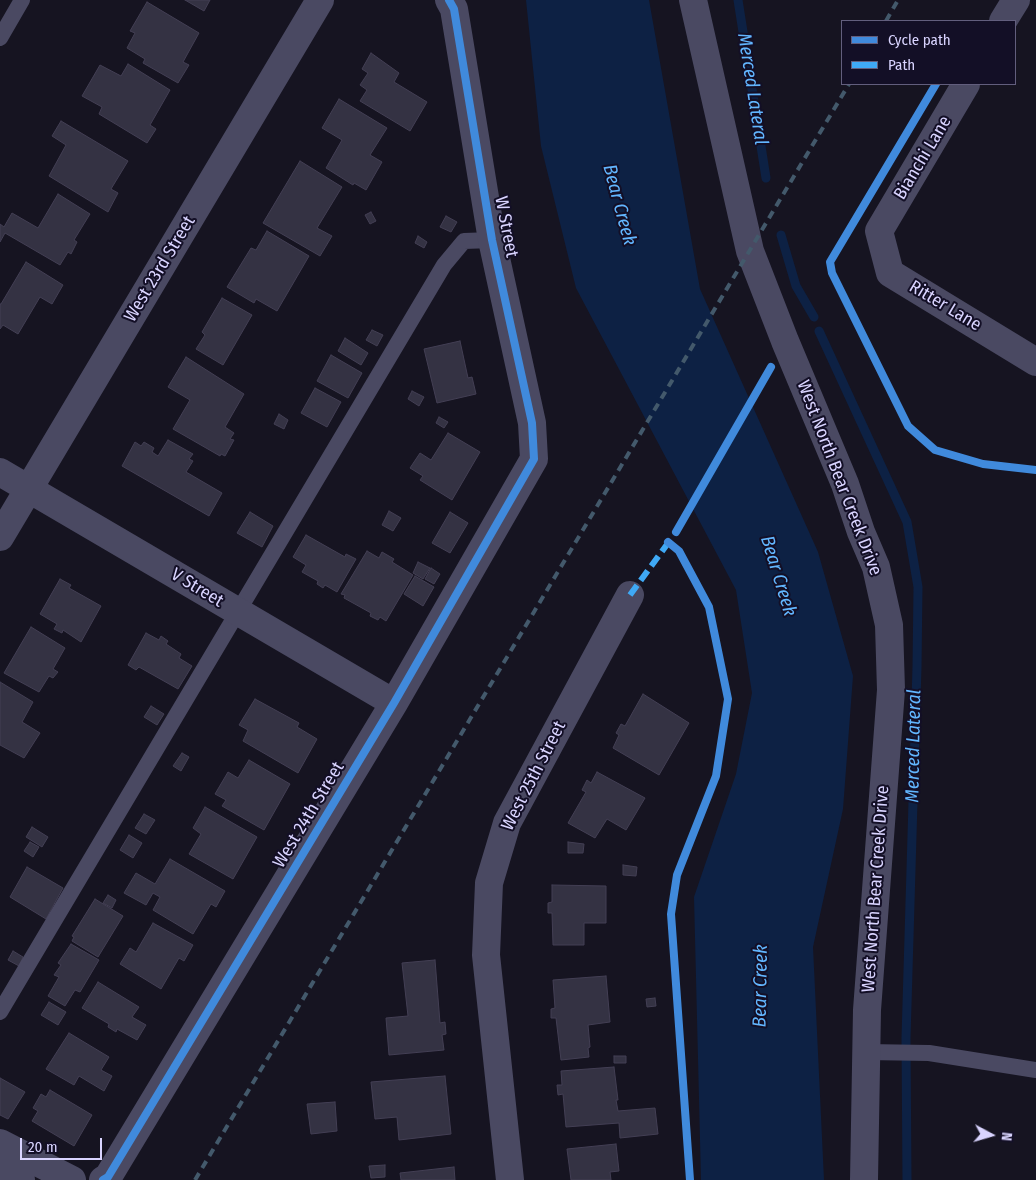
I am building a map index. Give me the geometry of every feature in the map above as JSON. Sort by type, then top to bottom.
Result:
[{"type":"street","name":"West 23rd Street","points":[[0,537],[320,0]]},
{"type":"street","name":"W Street","points":[[449,0],[454,9],[492,240],[532,423],[534,459]]},
{"type":"street","name":"West North Bear Creek Drive","points":[[693,0],[750,251],[784,341],[844,484],[876,568],[889,625],[891,690],[867,1010],[864,1180]]},
{"type":"street","points":[[1004,20],[1016,0]]},
{"type":"street","name":"Bianchi Lane","points":[[879,231],[965,85]]},
{"type":"street","name":"Ritter Lane","points":[[879,231],[890,273],[1036,362]]},
{"type":"street","name":"West 24th Street","points":[[102,1180],[108,1177],[394,703],[534,459]]},
{"type":"street","name":"V Street","points":[[0,472],[394,703]]},
{"type":"street","name":"West 25th Street","points":[[510,1180],[486,955],[490,883],[507,823],[630,595]]},
{"type":"street","points":[[0,1143],[72,1180]]},
{"type":"street","points":[[0,1167],[21,1180]]},
{"type":"lane","points":[[0,38],[22,0]]},
{"type":"lane","points":[[0,1012],[444,265],[464,241],[492,240]]},
{"type":"lane","points":[[866,1052],[918,1053],[961,1057],[1036,1070]]},
{"type":"water","name":"Bear Creek","points":[[526,0],[649,0],[700,289],[818,552],[853,676],[843,809],[813,947],[824,1180],[701,1180],[694,897],[736,774],[752,693],[736,590],[576,288],[541,146]]},
{"type":"building","points":[[185,0],[210,0],[204,11]]},
{"type":"building","points":[[147,2],[199,33],[183,62],[189,65],[178,83],[143,63],[145,59],[127,48],[135,33],[130,31]]},
{"type":"building","points":[[371,53],[399,73],[394,82],[427,102],[410,131],[360,101],[367,90],[360,85],[368,73],[362,69]]},
{"type":"building","points":[[128,64],[170,90],[150,125],[156,129],[147,143],[99,114],[102,107],[82,96],[100,65],[121,76]]},
{"type":"building","points":[[339,99],[387,128],[370,155],[382,162],[366,190],[354,183],[353,185],[326,168],[342,140],[322,128]]},
{"type":"building","points":[[61,121],[128,161],[111,189],[118,193],[108,212],[49,176],[66,145],[52,136]]},
{"type":"building","points":[[300,161],[342,187],[317,228],[332,236],[320,256],[263,223]]},
{"type":"building","points":[[58,194],[90,214],[74,240],[77,242],[71,254],[68,252],[60,265],[5,233],[0,242],[0,224],[4,227],[12,213],[38,228]]},
{"type":"building","points":[[371,212],[376,221],[370,224],[365,215]]},
{"type":"building","points":[[446,216],[457,222],[451,232],[440,227]]},
{"type":"building","points":[[267,231],[309,256],[277,311],[256,299],[254,303],[227,287],[251,248],[256,250]]},
{"type":"building","points":[[418,236],[427,242],[424,248],[415,243]]},
{"type":"building","points":[[26,262],[63,285],[52,304],[40,297],[18,334],[3,325],[0,329],[0,304]]},
{"type":"building","points":[[222,298],[252,315],[223,365],[196,349],[205,335],[202,332]]},
{"type":"building","points":[[372,330],[383,335],[377,346],[366,340]]},
{"type":"building","points":[[345,338],[368,353],[361,365],[338,351]]},
{"type":"building","points":[[460,341],[468,378],[472,377],[476,394],[437,403],[424,349]]},
{"type":"building","points":[[331,355],[362,373],[348,398],[317,381]]},
{"type":"building","points":[[186,357],[244,394],[225,427],[234,433],[230,439],[234,440],[225,456],[221,454],[220,456],[173,429],[190,400],[168,387]]},
{"type":"building","points":[[315,388],[341,402],[327,427],[301,413]]},
{"type":"building","points":[[412,391],[424,397],[419,406],[408,399]]},
{"type":"building","points":[[279,414],[288,420],[284,429],[274,424]]},
{"type":"building","points":[[439,417],[448,422],[444,428],[436,423]]},
{"type":"building","points":[[448,433],[480,452],[452,500],[420,480],[423,476],[410,468],[420,453],[431,460]]},
{"type":"building","points":[[168,440],[193,454],[189,459],[193,461],[186,472],[222,493],[209,516],[122,466],[135,442],[141,446],[144,442],[154,448],[152,452],[158,456]]},
{"type":"building","points":[[389,511],[401,518],[393,531],[382,525]]},
{"type":"building","points":[[250,512],[273,526],[262,547],[237,533]]},
{"type":"building","points":[[450,512],[468,523],[450,553],[432,543]]},
{"type":"building","points":[[306,535],[345,557],[346,554],[356,559],[337,592],[325,585],[323,588],[317,584],[318,581],[302,572],[306,565],[293,557]]},
{"type":"building","points":[[367,551],[379,558],[382,552],[394,559],[392,562],[413,575],[386,621],[380,617],[378,620],[370,616],[371,613],[344,598],[345,595],[341,594]]},
{"type":"building","points":[[418,562],[430,568],[423,579],[413,573]]},
{"type":"building","points":[[431,568],[440,574],[434,584],[425,579]]},
{"type":"building","points":[[415,576],[434,587],[423,606],[404,594]]},
{"type":"building","points":[[60,579],[71,585],[69,588],[101,606],[81,642],[63,630],[62,633],[54,629],[57,624],[40,614]]},
{"type":"building","points":[[31,627],[65,648],[53,669],[58,672],[53,678],[49,676],[39,692],[4,673]]},
{"type":"building","points":[[146,633],[159,640],[161,636],[168,641],[166,644],[181,654],[179,658],[192,666],[178,689],[139,667],[136,670],[128,665]]},
{"type":"building","points":[[0,682],[33,702],[22,722],[40,733],[24,758],[0,745]]},
{"type":"building","points":[[643,694],[689,723],[659,775],[613,748],[619,735],[616,733],[621,724],[625,726]]},
{"type":"building","points":[[255,699],[299,723],[297,727],[317,739],[298,773],[243,741],[248,730],[239,725]]},
{"type":"building","points":[[151,706],[164,714],[157,725],[144,717]]},
{"type":"building","points":[[182,753],[189,757],[181,771],[173,766]]},
{"type":"building","points":[[249,760],[290,784],[264,830],[222,806],[226,800],[215,794],[228,772],[238,778]]},
{"type":"building","points":[[597,772],[645,798],[626,830],[607,819],[595,838],[568,823],[586,792],[582,790],[587,780],[591,783]]},
{"type":"building","points":[[205,807],[257,837],[233,879],[189,854],[201,834],[193,828]]},
{"type":"building","points":[[144,814],[155,820],[146,834],[135,828]]},
{"type":"building","points":[[32,827],[48,837],[42,847],[26,837]]},
{"type":"building","points":[[129,835],[142,843],[133,858],[120,850]]},
{"type":"building","points":[[30,842],[39,847],[33,857],[24,851]]},
{"type":"building","points":[[568,842],[584,844],[583,853],[568,853]]},
{"type":"building","points":[[170,859],[225,891],[216,907],[211,904],[193,934],[153,910],[160,897],[153,893],[146,905],[124,893],[136,873],[155,884]]},
{"type":"building","points":[[623,865],[637,867],[636,876],[623,875]]},
{"type":"building","points":[[27,867],[63,888],[46,919],[10,897]]},
{"type":"building","points":[[552,885],[606,886],[606,923],[584,923],[584,945],[553,945],[552,913],[548,913],[548,903],[552,902]]},
{"type":"building","points":[[108,895],[116,900],[112,908],[103,903]]},
{"type":"building","points":[[95,899],[123,916],[98,957],[72,941],[74,937],[72,936]]},
{"type":"building","points":[[153,923],[193,945],[184,961],[179,958],[161,989],[120,964],[130,948],[136,952]]},
{"type":"building","points":[[71,944],[99,960],[80,992],[75,990],[65,1006],[48,996],[59,977],[54,975],[61,965],[58,963]]},
{"type":"building","points":[[13,951],[23,957],[19,966],[8,960]]},
{"type":"building","points":[[435,960],[440,1023],[445,1022],[446,1034],[442,1035],[444,1050],[389,1055],[386,1018],[408,1016],[402,963]]},
{"type":"building","points":[[606,976],[610,1022],[588,1025],[589,1057],[561,1060],[556,1018],[551,1018],[551,1009],[555,1008],[553,980]]},
{"type":"building","points":[[98,982],[139,1007],[132,1017],[146,1025],[137,1040],[117,1029],[116,1032],[108,1027],[109,1024],[82,1008]]},
{"type":"building","points":[[655,998],[656,1006],[647,1007],[646,999]]},
{"type":"building","points":[[49,1002],[66,1012],[58,1025],[41,1015]]},
{"type":"building","points":[[69,1033],[109,1057],[101,1070],[112,1076],[104,1091],[79,1076],[74,1085],[46,1069]]},
{"type":"building","points":[[614,1056],[626,1056],[626,1063],[614,1063]]},
{"type":"building","points":[[614,1067],[618,1111],[655,1108],[658,1134],[620,1138],[619,1123],[566,1127],[563,1094],[558,1095],[557,1085],[562,1085],[561,1071]]},
{"type":"building","points":[[445,1076],[451,1134],[399,1140],[397,1117],[375,1119],[371,1082]]},
{"type":"building","points":[[0,1078],[25,1092],[8,1119],[0,1115]]},
{"type":"building","points":[[50,1090],[92,1115],[74,1146],[32,1121],[38,1111],[33,1108],[41,1094],[46,1097]]},
{"type":"building","points":[[335,1102],[337,1131],[311,1134],[307,1104]]},
{"type":"building","points":[[616,1144],[619,1171],[610,1172],[611,1180],[571,1180],[567,1149]]},
{"type":"building","points":[[385,1165],[385,1177],[371,1178],[369,1166]]},
{"type":"building","points":[[454,1167],[455,1180],[401,1180],[400,1173]]},
{"type":"waterway","name":"Merced Lateral","points":[[738,0],[766,178]]},
{"type":"waterway","name":"Merced Lateral","points":[[781,235],[796,286],[814,317]]},
{"type":"waterway","name":"Merced Lateral","points":[[819,331],[907,522],[918,587],[906,1038],[907,1180]]},
{"type":"railway","points":[[887,20],[898,0]]},
{"type":"railway","points":[[195,1180],[848,85]]},
{"type":"marked path","points":[[630,595],[671,539]]},
{"type":"cycle path","points":[[103,1180],[108,1177],[394,703],[534,459],[532,423],[492,240],[454,9],[449,0]]},
{"type":"cycle path","points":[[935,85],[830,262],[832,273],[908,426],[935,450],[983,464],[1036,470]]},
{"type":"cycle path","points":[[676,532],[771,367]]},
{"type":"cycle path","points":[[668,542],[679,551],[709,607],[728,699],[716,776],[677,875],[671,914],[690,1180]]}]
